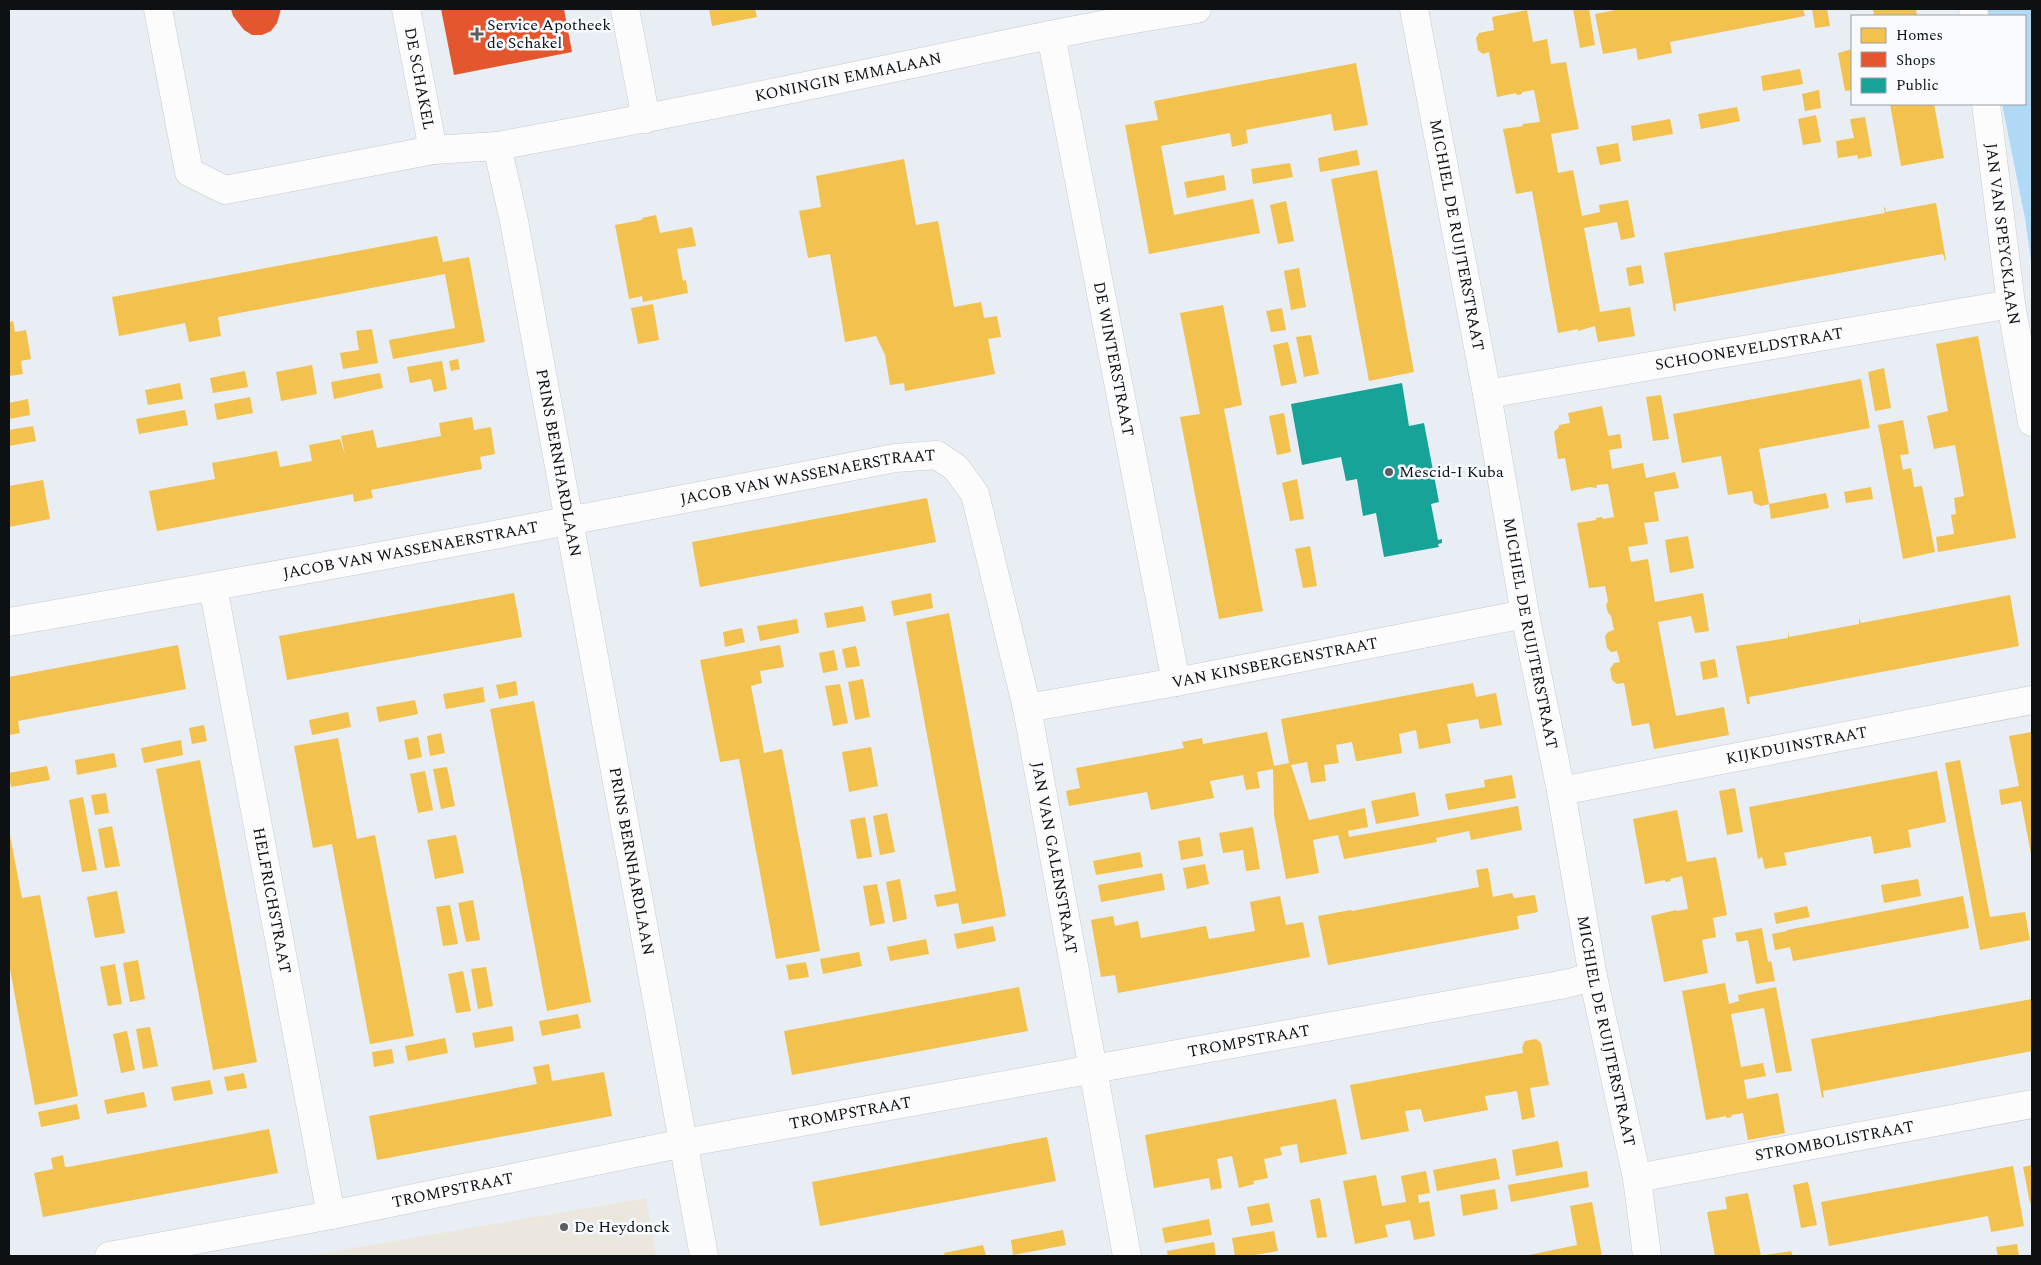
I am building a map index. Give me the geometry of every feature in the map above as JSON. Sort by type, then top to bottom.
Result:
[{"type":"street","points":[[158,9],[189,172],[225,190],[433,150],[498,146]]},
{"type":"street","name":"DE SCHAKEL","points":[[406,9],[433,150]]},
{"type":"street","points":[[626,9],[646,119]]},
{"type":"street","name":"KONINGIN EMMALAAN","points":[[498,146],[646,119],[1051,35],[1151,12],[1197,9]]},
{"type":"street","name":"MICHIEL DE RUIJTERSTRAAT","points":[[1414,9],[1487,394],[1525,614],[1561,791],[1593,977],[1637,1178],[1647,1256]]},
{"type":"street","name":"DE WINTERSTRAAT","points":[[1051,35],[1176,682]]},
{"type":"street","name":"JAN VAN SPEYCKLAAN","points":[[1986,105],[2011,304],[2032,422]]},
{"type":"street","name":"PRINS BERNHARDLAAN","points":[[498,146],[514,221],[704,1256]]},
{"type":"street","name":"SCHOONEVELDSTRAAT","points":[[1487,394],[2011,304]]},
{"type":"street","name":"JACOB VAN WASSENAERSTRAAT","points":[[9,622],[569,522],[895,458],[937,455],[956,468]]},
{"type":"street","name":"JAN VAN GALENSTRAAT","points":[[956,468],[975,494],[1027,708],[1127,1256]]},
{"type":"street","name":"HELFRICHSTRAAT","points":[[213,587],[331,1214]]},
{"type":"street","name":"VAN KINSBERGENSTRAAT","points":[[1027,708],[1176,682],[1525,614]]},
{"type":"street","name":"KIJKDUINSTRAAT","points":[[1561,791],[2032,700]]},
{"type":"street","name":"TROMPSTRAAT","points":[[110,1256],[684,1143],[1565,984],[1593,977]]},
{"type":"street","name":"STROMBOLISTRAAT","points":[[1637,1178],[2032,1104]]},
{"type":"shaded area","points":[[1988,9],[2032,9],[2032,268],[2025,218],[2002,105],[2026,105],[2026,15],[1989,15]]},
{"type":"shaded area","name":"De Heydonck","points":[[646,1198],[656,1256],[306,1256]]},
{"type":"building: Homes","points":[[709,9],[755,9],[757,17],[712,26]]},
{"type":"building: Homes","points":[[1573,9],[1589,9],[1595,45],[1580,48]]},
{"type":"building: Homes","points":[[1621,9],[1803,9],[1805,16],[1670,42],[1672,53],[1638,60],[1636,48],[1603,54],[1595,14]]},
{"type":"building: Homes","points":[[1812,9],[1827,9],[1830,26],[1815,28]]},
{"type":"building: Homes","points":[[1873,9],[1916,9],[1917,15],[1874,15]]},
{"type":"building: Homes","points":[[1527,10],[1533,42],[1547,39],[1551,64],[1566,62],[1579,129],[1551,134],[1558,173],[1573,170],[1582,216],[1600,212],[1599,205],[1628,200],[1635,237],[1621,240],[1617,222],[1584,228],[1600,312],[1630,307],[1635,336],[1598,342],[1595,326],[1578,331],[1578,329],[1558,333],[1532,191],[1516,194],[1503,129],[1540,122],[1534,90],[1517,95],[1516,93],[1497,97],[1489,52],[1483,54],[1478,50],[1476,38],[1479,33],[1494,30],[1492,17]]},
{"type":"building: Homes","points":[[1851,49],[1851,90],[1845,91],[1838,53]]},
{"type":"building: Homes","points":[[1356,63],[1368,125],[1334,131],[1331,114],[1246,130],[1248,143],[1232,147],[1230,133],[1161,146],[1174,215],[1253,199],[1260,233],[1149,254],[1125,125],[1158,120],[1154,101]]},
{"type":"building: Homes","points":[[1800,69],[1803,84],[1763,91],[1761,76]]},
{"type":"building: Homes","points":[[1819,90],[1821,108],[1805,111],[1802,94]]},
{"type":"building: Homes","points":[[1890,105],[1934,105],[1944,158],[1901,166]]},
{"type":"building: Homes","points":[[1737,107],[1740,121],[1701,129],[1698,114]]},
{"type":"building: Homes","points":[[1816,115],[1821,142],[1803,145],[1798,119]]},
{"type":"building: Homes","points":[[1865,117],[1872,156],[1858,159],[1857,155],[1838,158],[1836,141],[1854,138],[1850,119]]},
{"type":"building: Homes","points":[[1670,119],[1673,134],[1633,141],[1631,126]]},
{"type":"building: Homes","points":[[1618,143],[1621,161],[1600,165],[1596,147]]},
{"type":"building: Homes","points":[[1357,150],[1360,165],[1320,172],[1318,158]]},
{"type":"building: Homes","points":[[904,159],[916,225],[938,221],[954,307],[981,302],[984,318],[997,316],[1001,337],[988,339],[995,374],[905,391],[904,383],[890,385],[885,355],[876,336],[845,342],[830,254],[808,258],[799,211],[821,207],[816,176]]},
{"type":"building: Homes","points":[[1290,163],[1293,177],[1253,184],[1251,169]]},
{"type":"building: Homes","points":[[1377,170],[1414,372],[1369,381],[1331,179]]},
{"type":"building: Homes","points":[[1224,175],[1226,190],[1187,198],[1184,182]]},
{"type":"building: Homes","points":[[1286,201],[1294,241],[1278,244],[1270,205]]},
{"type":"building: Homes","points":[[1936,203],[1945,261],[1943,254],[1914,259],[1675,304],[1676,311],[1674,311],[1664,253],[1885,213],[1885,207],[1886,212]]},
{"type":"building: Homes","points":[[656,215],[660,233],[692,227],[696,246],[677,249],[683,281],[686,280],[688,293],[643,302],[642,296],[629,299],[615,225],[642,220],[642,218]]},
{"type":"building: Homes","points":[[437,236],[443,262],[469,257],[485,342],[393,359],[389,340],[455,328],[445,274],[218,317],[221,336],[189,342],[185,323],[119,336],[112,297]]},
{"type":"building: Homes","points":[[1641,265],[1644,283],[1629,286],[1626,268]]},
{"type":"building: Homes","points":[[1299,268],[1306,307],[1291,310],[1284,271]]},
{"type":"building: Homes","points":[[653,304],[659,340],[638,344],[631,308]]},
{"type":"building: Homes","points":[[1223,305],[1242,405],[1224,409],[1263,611],[1219,619],[1180,417],[1200,414],[1180,313]]},
{"type":"building: Homes","points":[[1282,308],[1286,330],[1271,332],[1266,311]]},
{"type":"building: Homes","points":[[13,321],[15,332],[26,330],[31,359],[21,361],[23,374],[9,376],[9,322]]},
{"type":"building: Homes","points":[[372,329],[378,363],[343,369],[340,353],[359,350],[356,331]]},
{"type":"building: Homes","points":[[1311,335],[1319,374],[1304,377],[1296,337]]},
{"type":"building: Homes","points":[[1978,336],[2016,538],[1938,552],[1936,537],[1954,534],[1951,515],[1956,514],[1954,498],[1964,496],[1955,445],[1934,449],[1927,416],[1948,411],[1936,344]]},
{"type":"building: Homes","points":[[1288,342],[1297,383],[1281,386],[1273,345]]},
{"type":"building: Homes","points":[[458,359],[460,369],[451,371],[449,361]]},
{"type":"building: Homes","points":[[442,361],[447,389],[434,392],[431,379],[410,383],[407,367]]},
{"type":"building: Homes","points":[[312,365],[317,394],[281,401],[276,372]]},
{"type":"building: Homes","points":[[1884,368],[1891,408],[1875,411],[1868,372]]},
{"type":"building: Homes","points":[[245,371],[248,387],[213,393],[210,378]]},
{"type":"building: Homes","points":[[380,373],[383,388],[334,399],[331,382]]},
{"type":"building: Homes","points":[[1861,379],[1870,428],[1759,449],[1769,504],[1761,506],[1754,503],[1752,491],[1728,495],[1721,456],[1682,463],[1673,414]]},
{"type":"building: Homes","points":[[180,383],[183,399],[148,405],[145,390]]},
{"type":"building: Homes","points":[[1661,395],[1669,439],[1653,441],[1646,397]]},
{"type":"building: Homes","points":[[250,397],[253,413],[217,420],[214,404]]},
{"type":"building: Homes","points":[[28,399],[30,415],[9,419],[9,403]]},
{"type":"building: Homes","points":[[1602,406],[1608,436],[1620,434],[1622,448],[1609,450],[1612,469],[1643,463],[1646,478],[1675,472],[1679,488],[1654,492],[1659,521],[1644,523],[1648,544],[1628,547],[1631,562],[1648,559],[1655,602],[1703,593],[1709,631],[1695,633],[1691,616],[1658,622],[1676,716],[1724,707],[1729,735],[1654,749],[1649,723],[1632,726],[1624,683],[1617,684],[1612,680],[1610,669],[1614,663],[1620,662],[1617,651],[1611,652],[1607,648],[1605,636],[1608,632],[1614,630],[1606,605],[1608,601],[1605,586],[1589,588],[1577,523],[1596,520],[1596,518],[1602,517],[1603,519],[1614,517],[1608,484],[1596,485],[1597,488],[1590,487],[1571,491],[1565,458],[1558,459],[1554,432],[1559,425],[1570,423],[1568,413]]},
{"type":"building: Homes","points":[[185,410],[188,425],[139,434],[136,419]]},
{"type":"building: Homes","points":[[1284,413],[1291,452],[1277,455],[1269,416]]},
{"type":"building: Homes","points":[[472,417],[474,430],[491,427],[495,454],[480,457],[482,469],[371,490],[373,498],[354,502],[353,494],[157,531],[149,491],[215,479],[212,463],[277,451],[280,467],[312,461],[309,445],[340,439],[345,455],[341,436],[373,430],[377,448],[441,436],[439,423]]},
{"type":"building: Homes","points":[[1903,420],[1909,454],[1900,455],[1903,470],[1911,468],[1914,487],[1922,486],[1935,552],[1903,559],[1878,425]]},
{"type":"building: Homes","points":[[33,426],[36,441],[9,446],[9,430]]},
{"type":"building: Homes","points":[[1297,479],[1304,519],[1290,521],[1282,483]]},
{"type":"building: Homes","points":[[43,480],[50,519],[9,527],[9,486]]},
{"type":"building: Homes","points":[[1871,487],[1873,499],[1846,503],[1844,492]]},
{"type":"building: Homes","points":[[1826,493],[1829,508],[1771,519],[1769,504]]},
{"type":"building: Homes","points":[[927,498],[936,542],[700,587],[692,542]]},
{"type":"building: Homes","points":[[1688,536],[1694,568],[1670,573],[1665,540]]},
{"type":"building: Homes","points":[[1310,546],[1317,586],[1303,588],[1295,549]]},
{"type":"building: Homes","points":[[514,593],[522,637],[287,680],[279,636]]},
{"type":"building: Homes","points":[[931,593],[933,608],[894,616],[891,601]]},
{"type":"building: Homes","points":[[2010,595],[2019,646],[1749,697],[1750,704],[1747,704],[1736,646],[1788,638],[1788,631],[1789,637],[1859,624],[1859,618],[1861,623]]},
{"type":"building: Homes","points":[[863,606],[866,621],[827,628],[824,613]]},
{"type":"building: Homes","points":[[949,613],[1006,916],[962,924],[958,903],[937,907],[934,895],[956,891],[906,622]]},
{"type":"building: Homes","points":[[797,619],[799,633],[760,641],[757,626]]},
{"type":"building: Homes","points":[[742,628],[745,642],[725,647],[723,632]]},
{"type":"building: Homes","points":[[178,645],[186,689],[18,721],[20,733],[9,735],[9,677]]},
{"type":"building: Homes","points":[[780,645],[784,667],[760,671],[762,683],[751,686],[764,753],[782,749],[820,951],[776,959],[739,759],[720,762],[700,660]]},
{"type":"building: Homes","points":[[856,646],[860,666],[846,668],[842,649]]},
{"type":"building: Homes","points":[[834,650],[838,670],[823,673],[819,653]]},
{"type":"building: Homes","points":[[1715,659],[1718,677],[1703,680],[1700,662]]},
{"type":"building: Homes","points":[[863,679],[870,717],[855,720],[848,682]]},
{"type":"building: Homes","points":[[516,681],[518,695],[499,699],[496,685]]},
{"type":"building: Homes","points":[[1473,683],[1476,697],[1496,693],[1502,725],[1480,729],[1478,719],[1447,724],[1451,743],[1419,749],[1416,730],[1399,734],[1402,753],[1358,761],[1356,761],[1352,742],[1336,745],[1339,763],[1324,765],[1326,781],[1311,783],[1307,762],[1291,765],[1309,820],[1365,808],[1368,827],[1348,831],[1349,837],[1518,806],[1522,830],[1471,840],[1469,831],[1436,838],[1437,842],[1344,859],[1338,835],[1313,840],[1319,873],[1286,879],[1274,815],[1273,769],[1257,772],[1260,788],[1246,790],[1243,775],[1210,781],[1214,798],[1151,810],[1147,792],[1069,806],[1066,791],[1080,788],[1076,768],[1184,748],[1182,742],[1202,738],[1203,744],[1267,732],[1274,766],[1289,763],[1281,719]]},
{"type":"building: Homes","points":[[840,684],[848,723],[833,726],[825,686]]},
{"type":"building: Homes","points":[[483,687],[485,702],[446,709],[443,694]]},
{"type":"building: Homes","points":[[415,700],[418,714],[379,722],[376,707]]},
{"type":"building: Homes","points":[[534,701],[591,1002],[547,1011],[490,709]]},
{"type":"building: Homes","points":[[348,712],[351,727],[312,735],[309,720]]},
{"type":"building: Homes","points":[[204,725],[207,741],[192,744],[189,728]]},
{"type":"building: Homes","points":[[2032,732],[2031,854],[2021,801],[2001,805],[1999,790],[2019,786],[2009,736]]},
{"type":"building: Homes","points":[[441,733],[445,753],[430,756],[427,736]]},
{"type":"building: Homes","points":[[418,737],[422,757],[408,760],[404,740]]},
{"type":"building: Homes","points":[[338,738],[357,839],[375,835],[414,1036],[370,1044],[332,844],[313,848],[294,746]]},
{"type":"building: Homes","points":[[181,740],[183,755],[144,763],[141,748]]},
{"type":"building: Homes","points":[[871,747],[878,786],[849,792],[842,752]]},
{"type":"building: Homes","points":[[114,753],[117,767],[77,775],[75,760]]},
{"type":"building: Homes","points":[[200,760],[257,1062],[213,1070],[156,769]]},
{"type":"building: Homes","points":[[1960,760],[1990,917],[2025,912],[2030,940],[1980,950],[1945,763]]},
{"type":"building: Homes","points":[[47,766],[50,780],[11,787],[9,773]]},
{"type":"building: Homes","points":[[447,767],[455,806],[441,809],[433,769]]},
{"type":"building: Homes","points":[[425,771],[433,810],[418,813],[410,774]]},
{"type":"building: Homes","points":[[1937,771],[1946,822],[1908,830],[1911,847],[1874,854],[1871,836],[1784,853],[1787,865],[1765,869],[1762,857],[1758,859],[1749,807]]},
{"type":"building: Homes","points":[[1512,775],[1516,798],[1448,810],[1445,794],[1485,787],[1484,780]]},
{"type":"building: Homes","points":[[1735,788],[1743,832],[1727,835],[1719,791]]},
{"type":"building: Homes","points":[[1415,792],[1419,816],[1376,824],[1371,801]]},
{"type":"building: Homes","points":[[106,793],[109,813],[95,815],[91,795]]},
{"type":"building: Homes","points":[[83,797],[97,870],[82,872],[69,800]]},
{"type":"building: Homes","points":[[1677,810],[1687,862],[1716,857],[1727,915],[1713,918],[1716,937],[1702,940],[1708,973],[1664,982],[1651,916],[1688,909],[1682,876],[1670,879],[1671,881],[1665,882],[1665,880],[1645,884],[1633,819]]},
{"type":"building: Homes","points":[[887,813],[895,852],[880,855],[873,816]]},
{"type":"building: Homes","points":[[865,817],[872,857],[857,859],[850,820]]},
{"type":"building: Homes","points":[[112,826],[120,866],[105,868],[98,829]]},
{"type":"building: Homes","points":[[1253,827],[1260,869],[1246,871],[1243,850],[1223,853],[1219,833]]},
{"type":"building: Homes","points":[[9,830],[22,898],[40,895],[78,1096],[35,1105],[9,964]]},
{"type":"building: Homes","points":[[456,835],[464,873],[435,879],[427,840]]},
{"type":"building: Homes","points":[[1200,837],[1203,856],[1181,860],[1178,841]]},
{"type":"building: Homes","points":[[1140,852],[1143,867],[1096,875],[1093,861]]},
{"type":"building: Homes","points":[[1205,864],[1209,884],[1187,889],[1183,868]]},
{"type":"building: Homes","points":[[1488,868],[1493,897],[1512,893],[1514,898],[1535,895],[1538,912],[1517,916],[1519,929],[1328,965],[1318,916],[1479,887],[1476,870]]},
{"type":"building: Homes","points":[[1162,873],[1165,890],[1101,902],[1098,885]]},
{"type":"building: Homes","points":[[900,879],[907,919],[893,922],[886,882]]},
{"type":"building: Homes","points":[[1918,879],[1921,896],[1884,903],[1881,885]]},
{"type":"building: Homes","points":[[877,884],[885,923],[870,926],[863,886]]},
{"type":"building: Homes","points":[[117,891],[125,933],[95,938],[87,897]]},
{"type":"building: Homes","points":[[1280,896],[1286,925],[1303,922],[1310,957],[1118,993],[1115,975],[1101,977],[1091,920],[1113,916],[1115,926],[1138,921],[1141,938],[1206,926],[1209,939],[1255,931],[1250,902]]},
{"type":"building: Homes","points":[[1963,896],[1969,928],[1793,961],[1790,947],[1775,950],[1772,934]]},
{"type":"building: Homes","points":[[473,900],[480,940],[466,942],[458,903]]},
{"type":"building: Homes","points":[[450,905],[458,944],[443,946],[436,907]]},
{"type":"building: Homes","points":[[1807,906],[1810,917],[1776,924],[1774,913]]},
{"type":"building: Homes","points":[[993,926],[996,941],[957,949],[954,934]]},
{"type":"building: Homes","points":[[1762,928],[1768,962],[1771,961],[1775,981],[1756,984],[1748,940],[1737,942],[1735,933]]},
{"type":"building: Homes","points":[[926,939],[929,954],[890,961],[887,947]]},
{"type":"building: Homes","points":[[859,952],[862,966],[823,974],[820,959]]},
{"type":"building: Homes","points":[[138,960],[145,999],[130,1002],[123,963]]},
{"type":"building: Homes","points":[[806,962],[809,977],[789,980],[786,965]]},
{"type":"building: Homes","points":[[115,964],[122,1004],[108,1006],[100,967]]},
{"type":"building: Homes","points":[[486,967],[493,1006],[478,1009],[471,969]]},
{"type":"building: Homes","points":[[463,971],[471,1011],[456,1013],[448,974]]},
{"type":"building: Homes","points":[[1725,983],[1729,1004],[1739,1001],[1738,995],[1776,987],[1792,1071],[1776,1073],[1764,1008],[1731,1014],[1741,1067],[1763,1063],[1766,1076],[1744,1080],[1747,1099],[1778,1093],[1785,1133],[1748,1140],[1743,1113],[1731,1115],[1732,1117],[1726,1118],[1726,1116],[1706,1120],[1682,991]]},
{"type":"building: Homes","points":[[1019,987],[1028,1031],[792,1075],[784,1031]]},
{"type":"building: Homes","points":[[2032,999],[2032,1051],[1823,1091],[1824,1097],[1822,1098],[1811,1039]]},
{"type":"building: Homes","points":[[578,1014],[581,1028],[542,1036],[539,1021]]},
{"type":"building: Homes","points":[[512,1026],[514,1041],[475,1048],[472,1033]]},
{"type":"building: Homes","points":[[150,1027],[158,1066],[143,1069],[136,1029]]},
{"type":"building: Homes","points":[[127,1031],[135,1070],[121,1073],[113,1034]]},
{"type":"building: Homes","points":[[445,1038],[448,1053],[408,1061],[405,1046]]},
{"type":"building: Homes","points":[[1536,1039],[1541,1043],[1549,1085],[1530,1088],[1535,1117],[1522,1120],[1517,1091],[1485,1096],[1488,1110],[1424,1122],[1421,1109],[1405,1111],[1409,1131],[1361,1140],[1350,1085],[1523,1053],[1522,1047],[1525,1041]]},
{"type":"building: Homes","points":[[392,1049],[394,1063],[374,1067],[372,1052]]},
{"type":"building: Homes","points":[[549,1064],[552,1081],[604,1072],[612,1116],[377,1160],[369,1116],[537,1084],[533,1067]]},
{"type":"building: Homes","points":[[244,1073],[247,1088],[227,1091],[224,1077]]},
{"type":"building: Homes","points":[[210,1080],[213,1094],[174,1101],[171,1087]]},
{"type":"building: Homes","points":[[144,1092],[147,1107],[107,1114],[104,1100]]},
{"type":"building: Homes","points":[[1336,1099],[1347,1154],[1300,1163],[1297,1144],[1280,1147],[1282,1155],[1264,1159],[1268,1178],[1253,1181],[1254,1184],[1239,1188],[1232,1156],[1217,1159],[1222,1188],[1211,1190],[1209,1178],[1154,1188],[1145,1135]]},
{"type":"building: Homes","points":[[77,1104],[80,1119],[41,1127],[38,1112]]},
{"type":"building: Homes","points":[[269,1129],[278,1173],[43,1217],[34,1173],[53,1169],[51,1158],[63,1155],[65,1167],[68,1167]]},
{"type":"building: Homes","points":[[1047,1137],[1056,1181],[820,1226],[812,1182]]},
{"type":"building: Homes","points":[[1558,1141],[1563,1167],[1516,1176],[1512,1150]]},
{"type":"building: Homes","points":[[1496,1158],[1500,1179],[1437,1191],[1433,1170]]},
{"type":"building: Homes","points":[[2032,1165],[2032,1203],[2030,1203],[2023,1167]]},
{"type":"building: Homes","points":[[2013,1166],[2024,1226],[1991,1232],[1988,1216],[1829,1246],[1821,1202]]},
{"type":"building: Homes","points":[[1426,1171],[1430,1193],[1418,1195],[1419,1203],[1429,1201],[1435,1236],[1414,1240],[1410,1220],[1385,1225],[1388,1237],[1355,1244],[1343,1181],[1376,1175],[1382,1206],[1406,1202],[1401,1176]]},
{"type":"building: Homes","points":[[1587,1171],[1589,1187],[1511,1202],[1508,1185]]},
{"type":"building: Homes","points":[[1808,1182],[1817,1225],[1801,1228],[1793,1185]]},
{"type":"building: Homes","points":[[1495,1189],[1498,1209],[1463,1216],[1460,1195]]},
{"type":"building: Homes","points":[[1748,1193],[1761,1256],[1715,1256],[1707,1212],[1727,1209],[1725,1197]]},
{"type":"building: Homes","points":[[1320,1198],[1327,1237],[1317,1238],[1310,1200]]},
{"type":"building: Homes","points":[[1592,1202],[1602,1256],[1524,1256],[1577,1245],[1570,1206]]},
{"type":"building: Homes","points":[[1269,1203],[1273,1222],[1251,1226],[1247,1207]]},
{"type":"building: Homes","points":[[1209,1219],[1212,1235],[1165,1243],[1162,1228]]},
{"type":"building: Homes","points":[[1063,1230],[1066,1245],[1013,1255],[1011,1240]]},
{"type":"building: Homes","points":[[1274,1231],[1278,1251],[1249,1256],[1235,1256],[1232,1238]]},
{"type":"building: Homes","points":[[1214,1242],[1216,1256],[1168,1256],[1167,1251]]},
{"type":"building: Homes","points":[[2017,1244],[2019,1256],[1998,1256],[1996,1247]]},
{"type":"building: Homes","points":[[983,1245],[986,1256],[945,1256],[944,1253]]},
{"type":"building: Homes","points":[[1791,1251],[1793,1256],[1765,1256],[1765,1255]]},
{"type":"building: Shops","points":[[231,9],[281,9],[277,23],[271,31],[262,35],[252,35],[244,30],[233,16]]},
{"type":"building: Shops","points":[[441,9],[564,9],[572,52],[454,75]]},
{"type":"building: Public","name":"Mescid-I Kuba","points":[[1402,383],[1409,426],[1424,423],[1439,502],[1431,504],[1438,540],[1442,539],[1442,543],[1438,544],[1439,547],[1384,557],[1376,513],[1363,516],[1357,479],[1346,481],[1341,457],[1302,465],[1291,404]]},
{"type":"place","name":"Service Apotheek de Schakel","points":[[477,34]]},
{"type":"place","name":"Mescid-I Kuba","points":[[1389,472]]},
{"type":"place","name":"De Heydonck","points":[[564,1227]]}]
